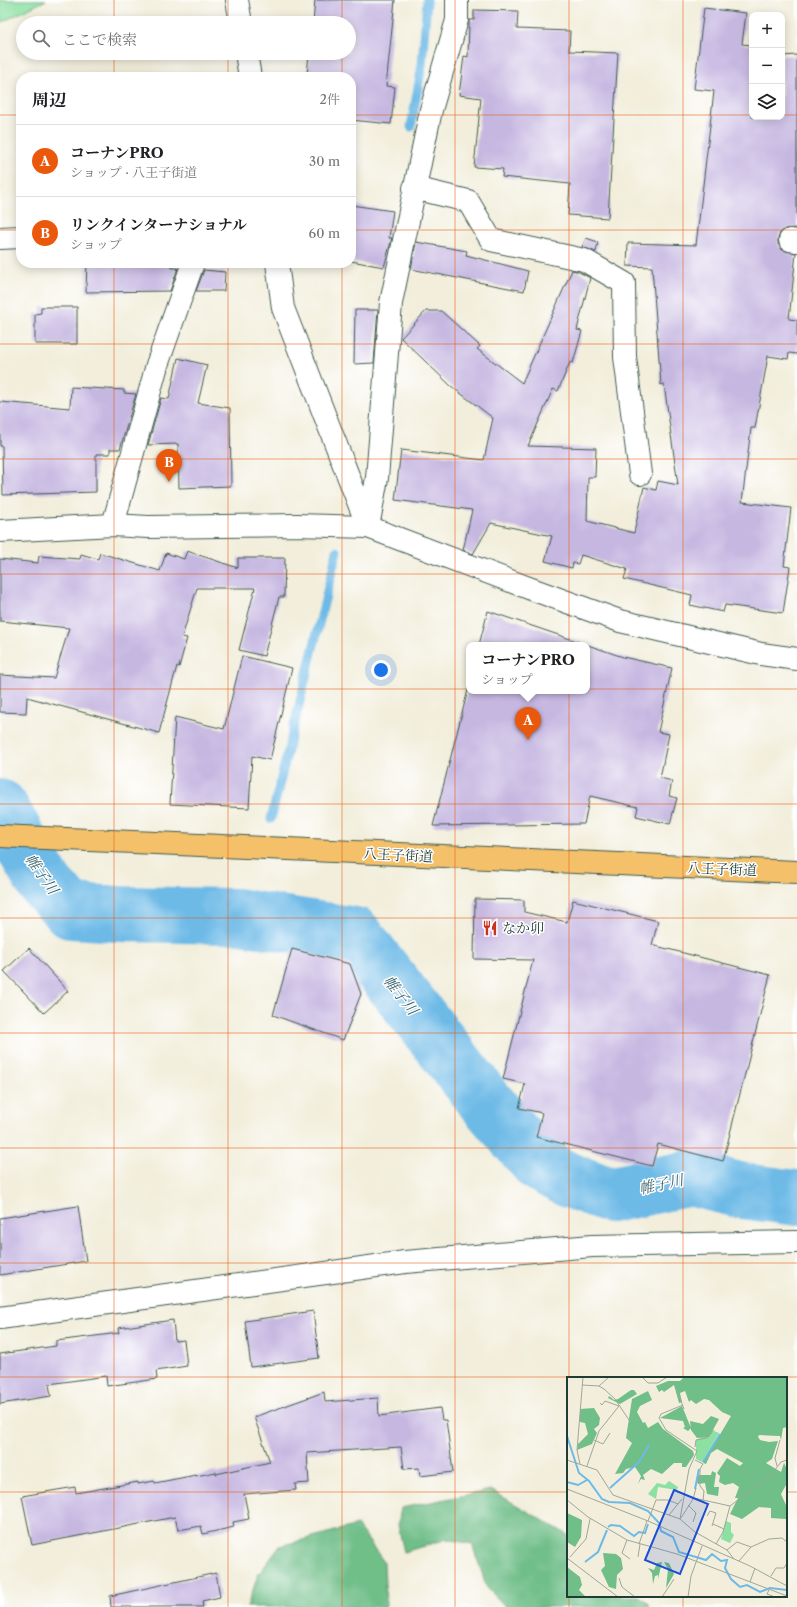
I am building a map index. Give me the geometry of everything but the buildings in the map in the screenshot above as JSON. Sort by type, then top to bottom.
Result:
[{"type":"highway","name":"八王子街道","points":[[0,836],[797,872]]},
{"type":"street","points":[[237,0],[240,16]]},
{"type":"street","points":[[368,527],[377,478],[391,302],[431,110],[457,20],[457,0]]},
{"type":"street","points":[[247,60],[249,72]]},
{"type":"street","points":[[414,188],[468,201],[491,240],[584,260],[624,283],[625,357],[640,474]]},
{"type":"street","points":[[0,238],[16,237]]},
{"type":"street","points":[[113,524],[157,365],[191,268]]},
{"type":"street","points":[[277,268],[283,308],[368,527]]},
{"type":"street","points":[[0,531],[113,524],[148,527],[296,525],[368,527],[620,621],[761,654],[797,659]]},
{"type":"street","points":[[0,1318],[405,1262],[592,1246],[797,1242]]},
{"type":"green space","points":[[0,0],[46,0],[0,23]]},
{"type":"green space","points":[[491,1490],[567,1534],[567,1597],[641,1597],[647,1601],[650,1607],[506,1607],[487,1588],[472,1544],[447,1539],[404,1552],[398,1525],[401,1508]]},
{"type":"green space","points":[[357,1525],[384,1562],[386,1607],[247,1607],[258,1575],[280,1546]]},
{"type":"waterway","points":[[411,127],[422,65],[427,0]]},
{"type":"waterway","points":[[271,819],[337,551]]},
{"type":"waterway","name":"帷子川","points":[[0,807],[45,884],[71,911],[119,914],[235,916],[355,935],[485,1101],[540,1165],[569,1180],[610,1195],[690,1178],[743,1191],[797,1198]]},
{"type":"place","name":"リンクインターナショナル","points":[[169,482]]},
{"type":"place","name":"コーナンPRO","points":[[528,740]]},
{"type":"place","name":"なか卯","points":[[490,928]]}]
